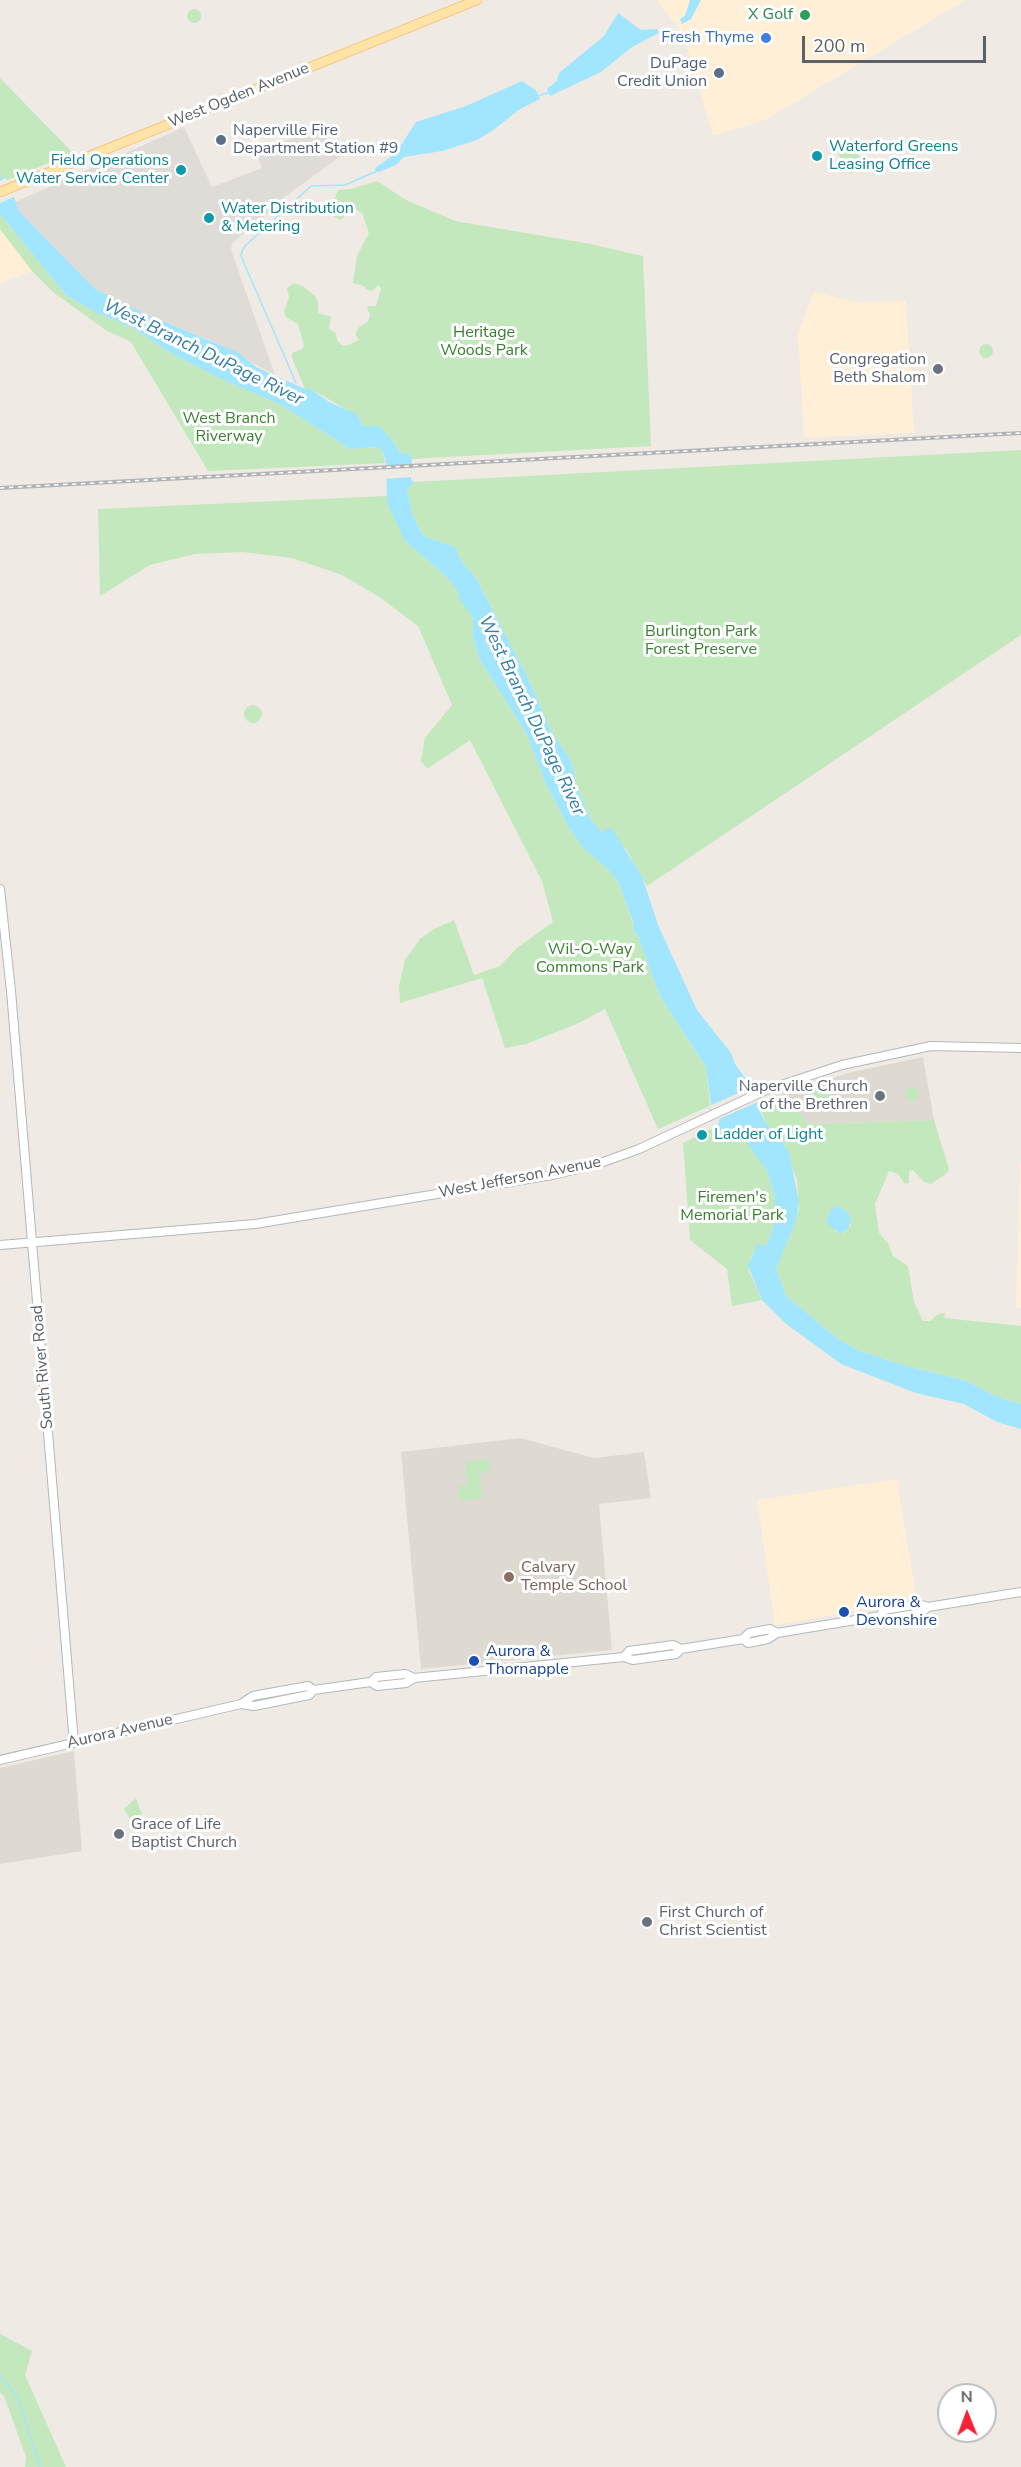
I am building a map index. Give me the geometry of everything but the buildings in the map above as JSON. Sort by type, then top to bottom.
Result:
[{"type":"main road","name":"West Ogden Avenue","points":[[0,192],[477,0]]},
{"type":"street","name":"South River Road","points":[[0,889],[11,991],[74,1743]]},
{"type":"street","name":"West Jefferson Avenue","points":[[0,1245],[284,1220],[552,1175],[595,1165],[639,1149],[766,1090],[834,1067],[931,1046],[1021,1048]]},
{"type":"street","name":"Aurora Avenue","points":[[0,1760],[241,1704],[254,1706],[309,1695],[314,1690],[371,1682],[376,1677],[405,1674],[414,1678],[624,1657],[629,1651],[674,1645],[681,1649],[743,1639],[749,1633],[770,1629],[777,1633],[880,1617],[886,1619],[921,1613],[928,1607],[1021,1593]]},
{"type":"shaded area","points":[[657,0],[965,0],[765,120],[713,136],[687,46],[679,29]]},
{"type":"shaded area","points":[[184,127],[212,187],[262,168],[256,153],[314,129],[345,153],[283,198],[232,243],[231,250],[275,375],[214,342],[141,312],[95,289],[19,211],[15,202]]},
{"type":"shaded area","points":[[0,229],[32,271],[0,283]]},
{"type":"shaded area","points":[[814,292],[857,302],[906,301],[914,433],[804,438],[798,333]]},
{"type":"shaded area","points":[[923,1057],[934,1120],[809,1124],[780,1094],[852,1072]]},
{"type":"shaded area","points":[[1021,1164],[1021,1308],[1016,1307]]},
{"type":"shaded area","name":"Calvary Temple School","points":[[520,1438],[594,1458],[644,1452],[651,1498],[599,1504],[612,1650],[421,1669],[401,1452]]},
{"type":"shaded area","points":[[897,1479],[917,1601],[775,1625],[757,1500]]},
{"type":"shaded area","points":[[74,1751],[82,1851],[0,1864],[0,1768]]},
{"type":"green space","points":[[194,9],[199,11],[201,16],[199,21],[194,23],[189,21],[187,16],[189,11]]},
{"type":"green space","points":[[0,78],[73,153],[0,183]]},
{"type":"green space","points":[[847,137],[865,165],[850,174],[833,145]]},
{"type":"green space","name":"Heritage Woods Park","points":[[377,181],[406,200],[455,221],[585,243],[643,256],[651,446],[410,459],[412,455],[399,452],[394,442],[379,426],[362,426],[359,417],[311,389],[305,389],[292,358],[292,353],[302,349],[304,345],[298,324],[286,317],[284,311],[289,297],[287,288],[294,283],[303,286],[315,296],[318,302],[318,313],[331,317],[329,329],[336,333],[341,345],[346,346],[359,340],[355,334],[359,327],[368,322],[370,314],[368,306],[376,306],[381,288],[378,285],[372,291],[353,283],[357,256],[369,233],[362,213],[353,208],[341,220],[334,217],[333,203],[338,190],[351,189]]},
{"type":"green space","name":"West Branch Riverway","points":[[0,214],[67,296],[97,313],[133,328],[169,352],[217,377],[281,405],[350,449],[374,447],[381,449],[386,463],[208,471],[131,342],[107,331],[53,292],[32,271],[0,229]]},
{"type":"green space","points":[[986,344],[991,346],[993,351],[991,356],[986,358],[981,356],[979,351],[981,346]]},
{"type":"green space","name":"Burlington Park Forest Preserve","points":[[1021,450],[1021,635],[647,886],[626,849],[603,833],[591,820],[578,789],[571,761],[550,729],[530,682],[476,578],[462,562],[455,547],[424,536],[413,517],[407,490],[414,482]]},
{"type":"green space","name":"Wil-O-Way Commons Park","points":[[387,496],[405,541],[446,576],[458,590],[473,618],[473,639],[480,660],[526,733],[545,782],[568,826],[583,848],[608,869],[618,882],[660,996],[706,1067],[710,1106],[658,1129],[605,1009],[579,1023],[526,1044],[505,1048],[482,978],[400,1003],[399,986],[405,960],[420,939],[432,930],[454,920],[474,975],[500,966],[517,948],[553,922],[542,881],[470,740],[427,769],[421,761],[425,738],[452,705],[418,626],[378,596],[342,575],[292,558],[243,552],[195,554],[150,565],[100,596],[98,509]]},
{"type":"green space","points":[[253,705],[261,710],[262,714],[257,722],[253,723],[245,718],[244,714],[249,706]]},
{"type":"green space","points":[[830,1086],[832,1098],[828,1101],[822,1102],[811,1094],[810,1090]]},
{"type":"green space","points":[[909,1087],[915,1087],[919,1094],[915,1101],[909,1101],[905,1097],[905,1091]]},
{"type":"green space","points":[[780,1094],[809,1124],[934,1120],[949,1169],[931,1184],[924,1182],[913,1170],[909,1171],[909,1183],[905,1184],[898,1174],[889,1171],[875,1204],[879,1233],[888,1243],[893,1256],[908,1266],[914,1302],[923,1321],[930,1321],[938,1314],[945,1313],[944,1318],[1021,1326],[1021,1404],[995,1396],[967,1381],[906,1366],[860,1351],[838,1339],[786,1296],[776,1269],[799,1209],[797,1180],[783,1141],[766,1124],[758,1102]],"holes":[[[846,1212],[849,1214],[851,1225],[843,1233],[836,1232],[834,1226],[826,1222],[829,1215]]]},
{"type":"green space","name":"Firemen's Memorial Park","points":[[717,1126],[722,1131],[742,1131],[747,1134],[749,1144],[767,1171],[775,1197],[775,1221],[769,1240],[765,1246],[757,1245],[749,1262],[749,1271],[762,1300],[732,1306],[727,1269],[690,1240],[683,1143]]},
{"type":"green space","points":[[489,1459],[490,1472],[480,1473],[482,1499],[460,1501],[458,1486],[467,1485],[465,1462]]},
{"type":"green space","points":[[136,1798],[142,1814],[134,1821],[124,1809]]},
{"type":"green space","points":[[0,2334],[32,2351],[25,2375],[66,2467],[25,2467],[26,2457],[4,2396],[0,2393]]},
{"type":"water","points":[[690,0],[701,0],[691,19],[682,24],[680,19],[685,16]]},
{"type":"water","points":[[618,13],[641,30],[657,29],[659,33],[632,47],[601,72],[550,96],[547,89],[557,81],[559,73],[604,36]]},
{"type":"water","points":[[522,81],[536,90],[540,99],[520,109],[477,140],[442,151],[404,157],[396,165],[379,172],[374,169],[396,153],[416,122],[466,106]]},
{"type":"water","name":"West Branch DuPage River","points":[[0,175],[11,189],[19,211],[95,289],[141,312],[239,353],[256,367],[305,389],[311,389],[329,402],[354,413],[359,417],[362,426],[379,426],[394,442],[399,452],[412,455],[411,479],[414,482],[407,490],[413,517],[424,536],[455,547],[462,562],[476,578],[530,682],[550,729],[571,761],[578,789],[591,820],[603,833],[607,828],[612,829],[642,876],[658,925],[697,1010],[731,1053],[735,1064],[748,1082],[762,1083],[758,1107],[766,1124],[777,1133],[789,1152],[799,1202],[796,1220],[776,1269],[786,1296],[838,1339],[860,1351],[906,1366],[967,1381],[995,1396],[1021,1404],[1021,1429],[997,1422],[964,1404],[916,1393],[841,1364],[785,1323],[762,1300],[748,1266],[757,1244],[765,1246],[769,1240],[775,1221],[775,1197],[767,1171],[748,1144],[747,1134],[742,1131],[728,1132],[717,1128],[720,1118],[709,1109],[711,1104],[706,1067],[660,996],[637,934],[633,929],[634,924],[618,882],[608,869],[583,848],[568,826],[545,782],[526,733],[480,660],[473,639],[473,618],[459,598],[457,590],[446,576],[405,541],[387,502],[386,460],[381,449],[374,447],[350,449],[281,405],[217,377],[169,352],[133,328],[97,313],[67,296],[0,214]]},
{"type":"water","points":[[840,1206],[849,1214],[851,1221],[848,1229],[840,1234],[826,1222],[831,1209]]},
{"type":"pier","points":[[6,178],[16,196],[0,203],[0,181]]},
{"type":"pier","points":[[411,465],[411,477],[384,479],[383,467]]},
{"type":"pier","points":[[763,1082],[765,1092],[762,1100],[717,1120],[709,1106]]},
{"type":"waterway","points":[[538,96],[550,92]]},
{"type":"waterway","name":"West Branch DuPage River","points":[[296,383],[241,256],[242,251],[311,186],[345,185],[377,171]]},
{"type":"waterway","points":[[0,2376],[16,2396],[40,2467]]},
{"type":"railway","points":[[0,488],[1021,433]]},
{"type":"place","name":"X Golf","points":[[805,15]]},
{"type":"place","name":"Fresh Thyme","points":[[766,38]]},
{"type":"place","name":"DuPage Credit Union","points":[[719,73]]},
{"type":"place","name":"Naperville Fire Department Station #9","points":[[221,140]]},
{"type":"place","name":"Waterford Greens Leasing Office","points":[[817,156]]},
{"type":"place","name":"Field Operations Water Service Center","points":[[181,170]]},
{"type":"place","name":"Water Distribution & Metering","points":[[209,218]]},
{"type":"place","name":"Congregation Beth Shalom","points":[[938,369]]},
{"type":"place","name":"Naperville Church of the Brethren","points":[[880,1096]]},
{"type":"place","name":"Ladder of Light","points":[[702,1135]]},
{"type":"place","name":"Calvary Temple School","points":[[509,1577]]},
{"type":"place","name":"Aurora & Devonshire","points":[[844,1612]]},
{"type":"place","name":"Aurora & Thornapple","points":[[474,1661]]},
{"type":"place","name":"Grace of Life Baptist Church","points":[[119,1834]]},
{"type":"place","name":"First Church of Christ Scientist","points":[[647,1922]]}]
